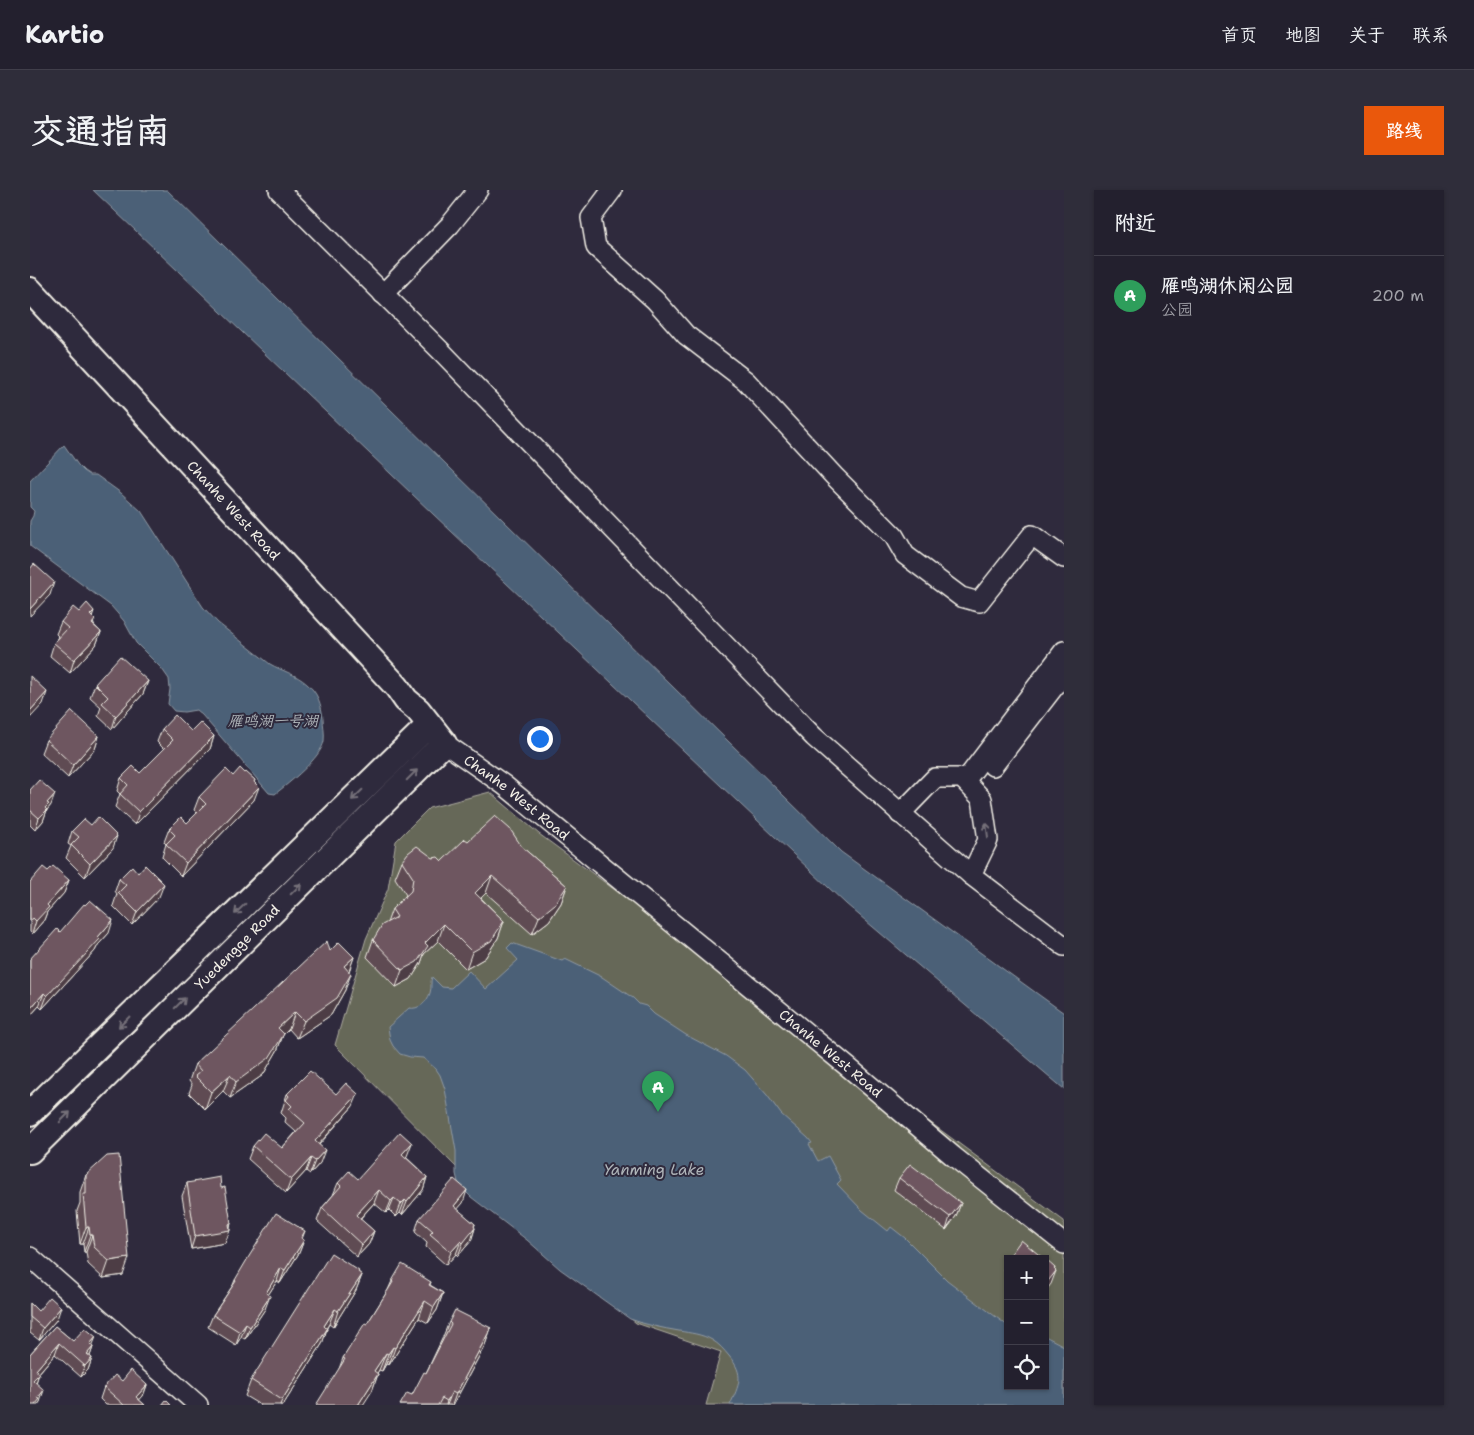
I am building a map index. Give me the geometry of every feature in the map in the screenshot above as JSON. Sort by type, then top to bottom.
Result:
[{"type":"main road","name":"Chanhe West Road","points":[[30,290],[391,680],[406,700],[418,710],[437,734]]},
{"type":"main road","name":"Yuedengge Road","points":[[30,1113],[437,734]]},
{"type":"main road","name":"Yuedengge Road","points":[[30,1151],[437,734]]},
{"type":"street","points":[[279,190],[442,352],[814,737],[971,875],[1064,946]]},
{"type":"street","points":[[383,294],[450,226],[478,190]]},
{"type":"street","points":[[612,190],[590,218],[596,247],[655,300],[686,335],[746,381],[834,476],[894,536],[905,555],[960,597],[979,602],[1032,535],[1064,558]]},
{"type":"street","points":[[969,786],[1064,651]]},
{"type":"street","points":[[969,786],[1064,674]]},
{"type":"street","name":"Chanhe West Road","points":[[437,734],[504,785],[848,1067],[953,1156],[1064,1244]]},
{"type":"street","points":[[900,814],[935,778],[962,778],[982,800],[988,840],[971,875]]},
{"type":"street","points":[[30,1257],[198,1405]]},
{"type":"green space","points":[[490,792],[539,834],[1064,1221],[1064,1405],[706,1405],[721,1352],[636,1323],[467,1178],[335,1045],[366,939],[388,889],[396,841],[429,808]]},
{"type":"water","points":[[93,190],[167,190],[841,852],[1064,1013],[1064,1089],[846,904]]},
{"type":"water","name":"雁鸣湖一号湖","points":[[64,445],[84,471],[90,475],[96,475],[121,493],[141,511],[203,607],[218,623],[270,664],[303,681],[311,687],[316,695],[323,718],[324,741],[322,748],[304,770],[275,794],[269,793],[196,710],[174,711],[168,704],[169,679],[162,669],[136,643],[124,621],[111,606],[30,546],[30,521],[34,511],[30,507],[30,481]]},
{"type":"water","name":"Yanming Lake","points":[[512,943],[562,961],[565,959],[602,977],[686,1035],[726,1056],[745,1070],[781,1114],[808,1138],[812,1143],[809,1144],[818,1161],[828,1156],[841,1180],[837,1184],[862,1210],[888,1231],[891,1227],[905,1238],[947,1280],[1004,1323],[1004,1390],[1049,1390],[1049,1338],[1064,1346],[1064,1405],[730,1405],[738,1386],[739,1375],[734,1363],[717,1343],[700,1335],[630,1319],[560,1269],[527,1240],[471,1197],[458,1182],[456,1151],[445,1089],[440,1075],[423,1058],[400,1054],[390,1040],[388,1027],[409,1008],[419,1007],[425,1002],[430,993],[432,977],[442,987],[451,988],[469,971],[486,989],[518,960],[507,948]]},
{"type":"building","points":[[34,564],[54,582],[30,609],[30,569]]},
{"type":"building","points":[[87,603],[94,611],[90,615],[95,620],[92,624],[101,632],[74,660],[54,643],[68,628],[61,622],[73,607],[79,612]]},
{"type":"building","points":[[120,656],[148,681],[116,716],[102,703],[108,697],[95,684]]},
{"type":"building","points":[[30,676],[47,692],[30,711]]},
{"type":"building","points":[[72,711],[99,736],[73,765],[46,740]]},
{"type":"building","points":[[175,715],[191,731],[200,722],[214,736],[139,812],[120,794],[128,785],[121,778],[133,766],[140,773],[173,740],[162,729]]},
{"type":"building","points":[[240,768],[255,780],[254,782],[259,787],[186,863],[166,844],[175,835],[169,829],[181,817],[187,823],[206,804],[199,797],[226,769],[233,776]]},
{"type":"building","points":[[39,780],[55,794],[47,803],[49,804],[45,808],[47,810],[39,818],[30,810],[30,790]]},
{"type":"building","points":[[495,816],[510,829],[522,847],[567,886],[555,904],[539,917],[492,876],[475,893],[504,921],[491,941],[472,952],[444,924],[425,943],[428,946],[417,962],[402,970],[373,940],[382,925],[397,917],[392,909],[411,891],[413,878],[402,861],[417,846],[433,858],[438,857],[442,861],[465,839],[468,841]]},
{"type":"building","points":[[98,817],[117,836],[90,864],[71,845],[79,837],[72,831],[84,819],[91,825]]},
{"type":"building","points":[[145,865],[164,884],[137,912],[118,893],[126,885],[119,879],[132,866],[138,873]]},
{"type":"building","points":[[53,866],[69,880],[36,921],[33,918],[30,922],[30,882],[43,867],[48,871]]},
{"type":"building","points":[[90,900],[113,920],[98,937],[100,939],[47,996],[44,993],[30,1009],[30,959],[57,929],[60,932],[84,904]]},
{"type":"building","points":[[327,941],[330,951],[339,942],[354,957],[344,966],[351,974],[337,998],[304,1021],[295,1012],[278,1028],[284,1034],[269,1058],[236,1082],[230,1075],[211,1092],[195,1076],[201,1071],[195,1064]]},
{"type":"building","points":[[310,1071],[336,1094],[346,1083],[358,1094],[315,1141],[325,1150],[315,1161],[311,1158],[291,1180],[253,1146],[264,1133],[282,1148],[305,1123],[289,1109],[292,1106],[286,1100],[289,1096],[287,1094]]},
{"type":"building","points":[[400,1132],[412,1143],[402,1154],[427,1177],[407,1202],[405,1200],[401,1204],[394,1198],[391,1201],[379,1190],[356,1215],[374,1231],[362,1245],[322,1208],[341,1186],[338,1183],[349,1171],[358,1179]]},
{"type":"building","points":[[119,1155],[129,1258],[109,1261],[94,1247],[89,1227],[86,1227],[83,1194],[86,1194],[86,1175],[107,1156]]},
{"type":"building","points":[[910,1164],[961,1203],[950,1217],[899,1178]]},
{"type":"building","points":[[220,1177],[221,1188],[225,1187],[231,1223],[229,1224],[230,1230],[195,1236],[187,1183]]},
{"type":"building","points":[[454,1179],[467,1190],[454,1206],[475,1224],[475,1228],[463,1243],[461,1241],[451,1252],[430,1234],[433,1231],[419,1219]]},
{"type":"building","points":[[276,1213],[305,1231],[301,1238],[304,1240],[285,1270],[281,1268],[266,1293],[270,1296],[250,1327],[246,1324],[240,1332],[213,1315],[236,1281]]},
{"type":"building","points":[[1021,1240],[1039,1255],[1010,1255]]},
{"type":"building","points":[[331,1253],[359,1271],[362,1275],[338,1311],[335,1309],[324,1326],[327,1329],[282,1400],[251,1380]]},
{"type":"building","points":[[1049,1263],[1056,1271],[1049,1280]]},
{"type":"building","points":[[402,1264],[431,1282],[429,1285],[443,1293],[434,1307],[425,1301],[395,1348],[393,1347],[388,1354],[386,1353],[374,1371],[378,1374],[358,1405],[316,1405],[345,1359],[343,1358],[393,1282]]},
{"type":"building","points":[[50,1297],[61,1307],[43,1328],[30,1317],[30,1303],[38,1311]]},
{"type":"building","points":[[455,1310],[491,1328],[456,1394],[452,1392],[447,1401],[442,1398],[438,1405],[400,1405],[407,1393],[412,1395],[424,1372],[426,1373],[451,1324],[449,1322]]},
{"type":"building","points":[[55,1326],[73,1341],[85,1328],[96,1337],[90,1344],[93,1347],[87,1354],[92,1358],[85,1366],[59,1343],[36,1370],[39,1374],[33,1380],[44,1390],[35,1405],[30,1405],[30,1354]]},
{"type":"building","points":[[131,1370],[147,1385],[136,1397],[145,1405],[124,1405],[104,1387],[115,1375],[122,1381]]},
{"type":"building","points":[[166,1400],[171,1405],[162,1405]]},
{"type":"place","name":"雁鸣湖休闲公园","points":[[658,1112]]}]
